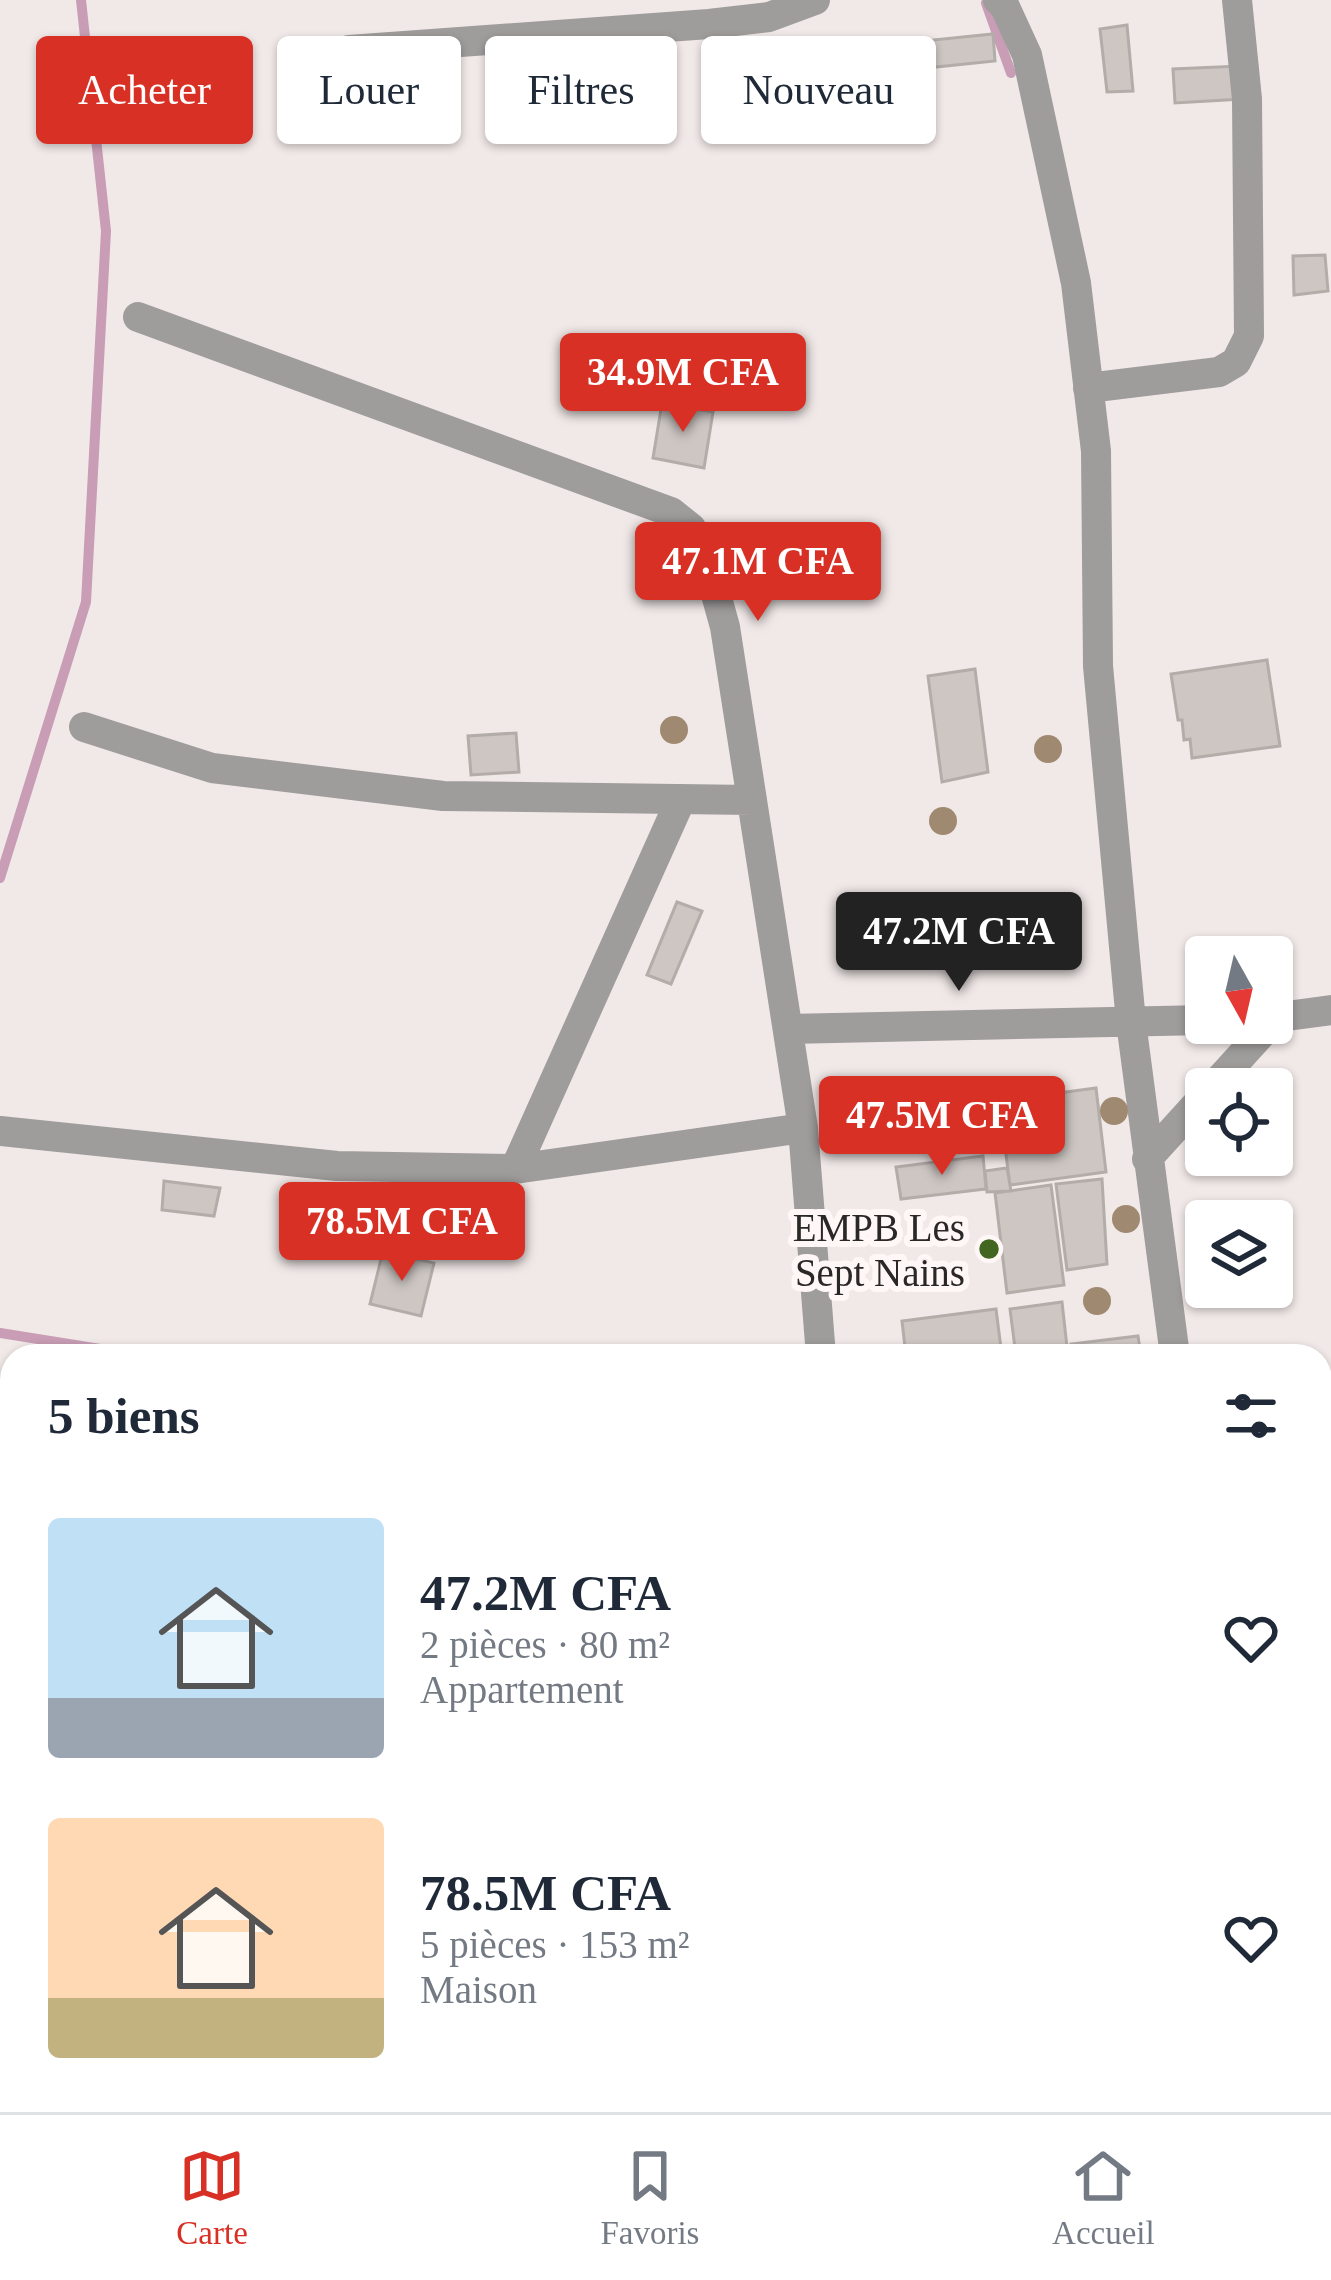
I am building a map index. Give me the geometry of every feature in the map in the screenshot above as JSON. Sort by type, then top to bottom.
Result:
[{"type":"street","points":[[461,42],[769,17],[815,0]]},
{"type":"street","points":[[998,0],[1027,55],[1076,284],[1096,451],[1098,666],[1131,1022],[1173,1344]]},
{"type":"street","points":[[1088,388],[1219,373],[1236,362],[1249,336],[1247,99],[1237,0]]},
{"type":"street","points":[[138,316],[671,512],[691,528],[725,627],[803,1128],[820,1344]]},
{"type":"street","points":[[84,727],[212,768],[420,793],[752,800]]},
{"type":"street","points":[[514,1169],[681,799]]},
{"type":"street","points":[[1293,1016],[1331,1010]]},
{"type":"street","points":[[788,1029],[1185,1021]]},
{"type":"street","points":[[1229,1068],[1251,1044]]},
{"type":"street","points":[[1148,1159],[1185,1118]]},
{"type":"street","points":[[0,1131],[337,1166],[514,1169],[803,1128]]},
{"type":"building","points":[[1127,25],[1133,91],[1107,92],[1100,29]]},
{"type":"building","points":[[993,34],[995,61],[936,67],[936,40]]},
{"type":"building","points":[[1240,66],[1242,99],[1175,103],[1173,69]]},
{"type":"building","points":[[1325,255],[1328,291],[1294,295],[1293,256]]},
{"type":"building","points":[[662,403],[713,412],[704,468],[653,458]]},
{"type":"building","points":[[1267,660],[1280,746],[1192,758],[1190,739],[1184,740],[1182,720],[1178,720],[1171,674]]},
{"type":"building","points":[[975,669],[988,772],[942,782],[928,676]]},
{"type":"building","points":[[516,733],[519,772],[471,775],[468,736]]},
{"type":"building","points":[[677,902],[702,911],[671,984],[647,975]]},
{"type":"building","points":[[1096,1088],[1106,1172],[1010,1185],[999,1101]]},
{"type":"building","points":[[983,1156],[986,1189],[901,1199],[896,1167]]},
{"type":"building","points":[[1007,1168],[1011,1191],[987,1192],[985,1171]]},
{"type":"building","points":[[1102,1179],[1107,1264],[1067,1270],[1056,1184]]},
{"type":"building","points":[[164,1181],[220,1188],[214,1216],[162,1210]]},
{"type":"building","points":[[1051,1185],[1064,1285],[1007,1293],[995,1193]]},
{"type":"building","points":[[383,1251],[434,1263],[421,1316],[370,1304]]},
{"type":"building","points":[[1062,1302],[1067,1344],[1014,1344],[1010,1309]]},
{"type":"building","points":[[996,1309],[1000,1344],[905,1344],[902,1321]]},
{"type":"building","points":[[1138,1336],[1139,1344],[1071,1344]]},
{"type":"waterway","points":[[0,878],[86,602],[106,231],[81,0]]},
{"type":"waterway","points":[[986,3],[1011,73]]},
{"type":"waterway","points":[[0,1333],[69,1344]]},
{"type":"place","name":"EMPB Les Sept Nains","points":[[989,1249]]}]
